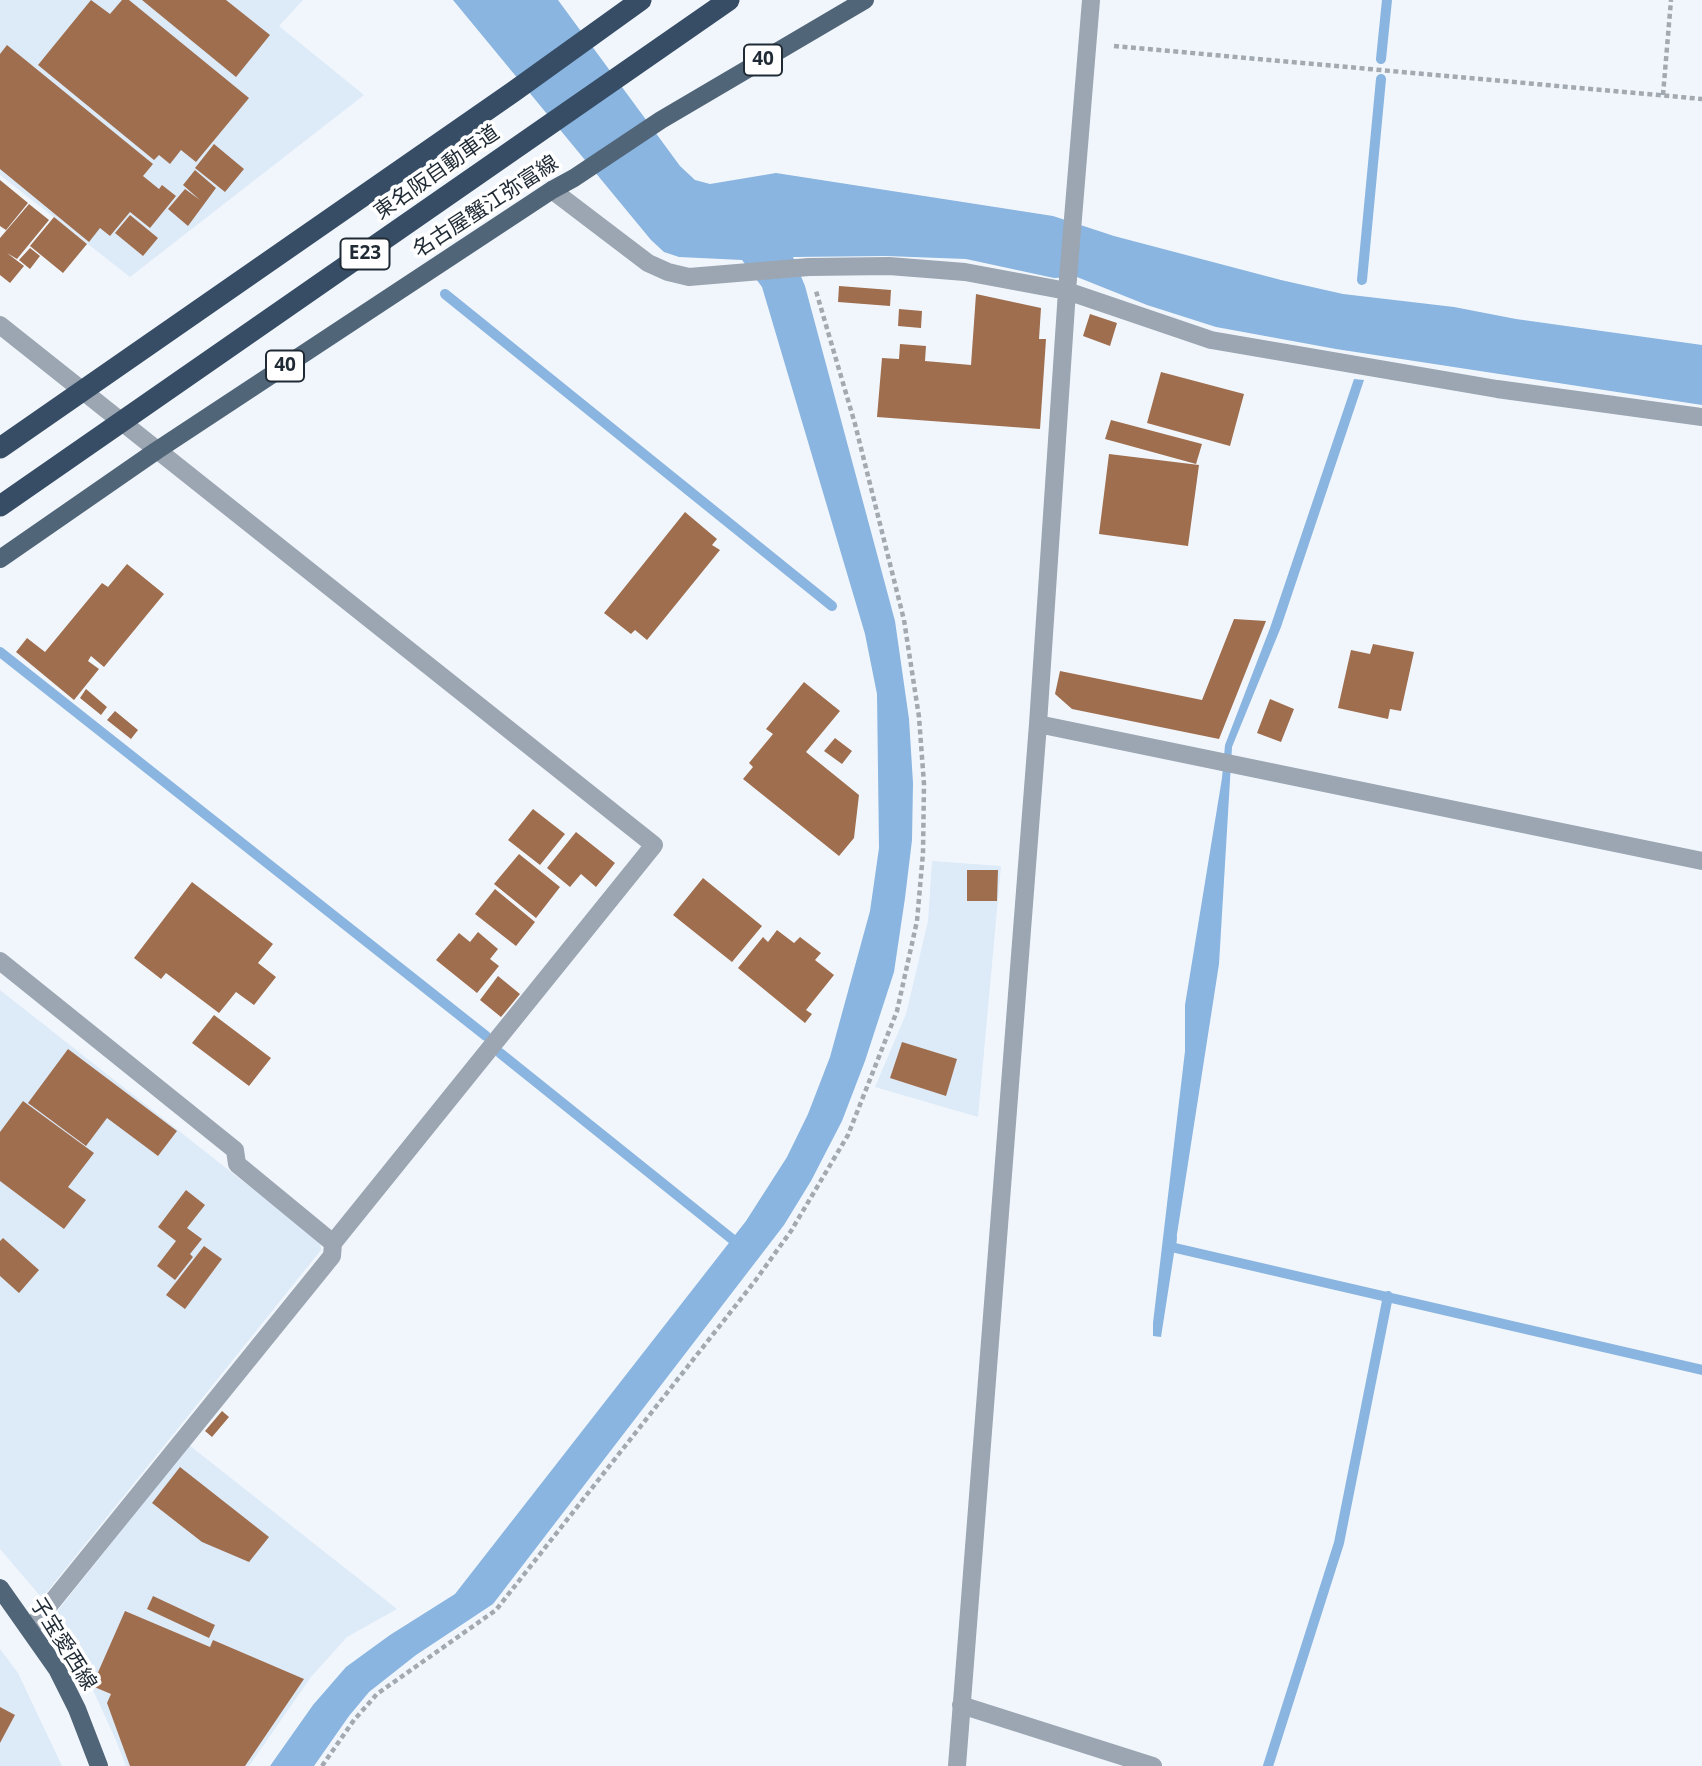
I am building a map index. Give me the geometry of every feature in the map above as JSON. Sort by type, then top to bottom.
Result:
[{"type":"highway","name":"東名阪自動車道","points":[[0,448],[424,155],[640,0]]},
{"type":"highway","name":"東名阪自動車道","points":[[0,506],[729,0]]},
{"type":"main road","name":"名古屋蟹江弥富線","points":[[0,559],[156,451],[552,190],[661,120],[866,0]]},
{"type":"main road","name":"子宝愛西線","points":[[0,1588],[57,1669],[77,1709],[99,1766]]},
{"type":"street","points":[[957,1766],[1091,0]]},
{"type":"street","points":[[552,190],[648,263],[689,277],[806,267],[889,266],[965,272],[1067,291],[1211,340],[1497,388],[1702,417]]},
{"type":"street","points":[[0,325],[654,845],[333,1243],[332,1255],[30,1629]]},
{"type":"street","points":[[1038,724],[1702,861]]},
{"type":"street","points":[[0,961],[236,1150],[237,1164],[333,1243]]},
{"type":"street","points":[[961,1705],[1153,1766]]},
{"type":"path","points":[[1663,95],[1671,0]]},
{"type":"path","points":[[1088,44],[1702,99]]},
{"type":"path","points":[[322,1766],[354,1720],[377,1694],[496,1610],[755,1281],[791,1231],[848,1135],[897,1011],[917,921],[923,853],[924,784],[917,705],[904,620],[855,424],[806,267]]},
{"type":"shaded area","points":[[0,0],[303,0],[279,26],[364,95],[130,277],[0,175]]},
{"type":"shaded area","points":[[932,861],[1001,866],[978,1117],[875,1087],[906,1014],[928,921]]},
{"type":"shaded area","points":[[0,990],[320,1242],[321,1250],[42,1598],[0,1549]]},
{"type":"shaded area","points":[[189,1445],[397,1609],[347,1637],[311,1677],[249,1766],[126,1766],[81,1664],[52,1618]]},
{"type":"shaded area","points":[[0,1649],[18,1673],[62,1766],[0,1766]]},
{"type":"water","points":[[453,0],[558,0],[680,166],[695,180],[710,184],[776,173],[1053,216],[1114,236],[1343,294],[1454,307],[1516,319],[1702,345],[1702,405],[1336,349],[1216,327],[1147,305],[1077,277],[1054,278],[966,259],[793,257],[805,286],[895,621],[909,719],[913,783],[912,840],[905,898],[894,972],[865,1061],[842,1121],[811,1181],[784,1225],[493,1604],[416,1655],[369,1692],[314,1766],[270,1766],[313,1705],[346,1667],[390,1635],[455,1594],[746,1221],[787,1157],[808,1114],[830,1057],[870,911],[879,848],[877,694],[865,634],[762,287],[742,260],[679,257],[664,252],[651,240]]},
{"type":"water","points":[[1354,379],[1364,380],[1281,627],[1232,747],[1219,964],[1161,1337],[1153,1336],[1185,1051],[1185,1005],[1225,745],[1270,628]]},
{"type":"building","points":[[91,0],[110,14],[122,0],[129,0],[249,98],[196,162],[181,150],[170,164],[159,155],[154,160],[38,65]]},
{"type":"building","points":[[142,0],[226,0],[270,35],[236,77]]},
{"type":"building","points":[[7,45],[153,164],[143,176],[159,189],[162,185],[176,196],[150,228],[130,212],[110,236],[100,228],[89,242],[0,169],[0,54]]},
{"type":"building","points":[[214,144],[244,169],[225,192],[195,168]]},
{"type":"building","points":[[195,170],[216,188],[188,226],[168,209],[185,189],[200,200],[183,185]]},
{"type":"building","points":[[0,180],[28,203],[6,230],[0,226]]},
{"type":"building","points":[[29,204],[49,220],[17,259],[7,253],[24,266],[10,283],[0,275],[0,238]]},
{"type":"building","points":[[130,215],[158,238],[143,256],[115,233]]},
{"type":"building","points":[[54,217],[87,244],[63,273],[30,246]]},
{"type":"building","points":[[30,248],[40,256],[30,269],[19,260]]},
{"type":"building","points":[[839,286],[891,290],[890,306],[838,302]]},
{"type":"building","points":[[976,294],[1041,308],[1039,339],[1046,339],[1040,429],[877,417],[882,358],[899,359],[900,344],[926,346],[925,361],[971,365]]},
{"type":"building","points":[[899,309],[922,311],[921,328],[898,326]]},
{"type":"building","points":[[1090,314],[1117,323],[1110,346],[1083,336]]},
{"type":"building","points":[[1161,372],[1244,394],[1230,446],[1147,423]]},
{"type":"building","points":[[1111,420],[1202,444],[1196,464],[1105,439]]},
{"type":"building","points":[[1109,454],[1199,465],[1188,546],[1099,534]]},
{"type":"building","points":[[685,512],[717,539],[712,545],[720,550],[647,640],[635,630],[631,634],[604,613]]},
{"type":"building","points":[[127,564],[164,594],[104,667],[91,656],[88,661],[99,669],[74,700],[16,652],[27,638],[45,652],[102,583],[108,587]]},
{"type":"building","points":[[1234,619],[1266,621],[1219,739],[1072,709],[1055,694],[1060,671],[1202,700]]},
{"type":"building","points":[[1373,644],[1414,652],[1401,711],[1390,709],[1388,719],[1338,708],[1351,650],[1370,654]]},
{"type":"building","points":[[804,682],[840,711],[806,752],[859,795],[854,838],[839,856],[743,779],[753,767],[749,763],[773,734],[766,729]]},
{"type":"building","points":[[86,689],[107,707],[101,715],[80,698]]},
{"type":"building","points":[[1270,699],[1294,709],[1281,742],[1257,733]]},
{"type":"building","points":[[115,711],[138,730],[131,739],[107,720]]},
{"type":"building","points":[[835,738],[852,751],[842,764],[824,751]]},
{"type":"building","points":[[533,809],[565,834],[540,865],[508,840]]},
{"type":"building","points":[[576,832],[615,863],[596,887],[581,874],[570,887],[547,868]]},
{"type":"building","points":[[519,854],[560,887],[536,918],[494,884]]},
{"type":"building","points":[[967,870],[998,870],[997,901],[967,901]]},
{"type":"building","points":[[703,878],[762,926],[732,962],[673,915]]},
{"type":"building","points":[[192,882],[273,944],[258,963],[276,977],[254,1005],[236,992],[219,1013],[166,973],[161,979],[134,958]]},
{"type":"building","points":[[495,889],[535,922],[516,946],[475,914]]},
{"type":"building","points":[[777,930],[794,943],[800,937],[821,953],[815,960],[834,975],[806,1010],[812,1014],[805,1023],[738,968],[763,937],[768,942]]},
{"type":"building","points":[[478,932],[498,949],[490,959],[499,966],[477,993],[436,960],[459,933],[470,942]]},
{"type":"building","points":[[498,976],[520,994],[501,1017],[480,1000]]},
{"type":"building","points":[[214,1015],[271,1058],[249,1086],[192,1043]]},
{"type":"building","points":[[902,1042],[957,1059],[946,1096],[890,1078]]},
{"type":"building","points":[[68,1049],[177,1131],[158,1156],[107,1118],[86,1146],[28,1103]]},
{"type":"building","points":[[23,1101],[94,1153],[68,1187],[86,1200],[64,1229],[0,1181],[0,1132]]},
{"type":"building","points":[[186,1190],[205,1205],[187,1228],[202,1239],[190,1254],[193,1257],[175,1280],[157,1266],[176,1241],[158,1227]]},
{"type":"building","points":[[3,1238],[39,1270],[19,1293],[0,1276],[0,1241]]},
{"type":"building","points":[[204,1246],[222,1259],[185,1309],[166,1295]]},
{"type":"building","points":[[222,1411],[229,1417],[212,1437],[205,1431]]},
{"type":"building","points":[[180,1467],[269,1537],[249,1562],[202,1542],[152,1503]]},
{"type":"building","points":[[153,1596],[215,1625],[209,1638],[147,1609]]},
{"type":"building","points":[[125,1611],[210,1647],[213,1640],[304,1679],[245,1766],[130,1766],[107,1703],[111,1694],[92,1686]]},
{"type":"building","points":[[0,1707],[15,1715],[0,1743]]},
{"type":"waterway","points":[[1381,59],[1387,0]]},
{"type":"waterway","points":[[1362,280],[1381,79]]},
{"type":"waterway","points":[[445,294],[832,606]]},
{"type":"waterway","points":[[0,652],[486,1036]]},
{"type":"waterway","points":[[500,1053],[732,1239]]},
{"type":"waterway","points":[[1172,1238],[1171,1247],[1702,1370]]},
{"type":"waterway","points":[[1268,1766],[1339,1543],[1388,1296]]}]
